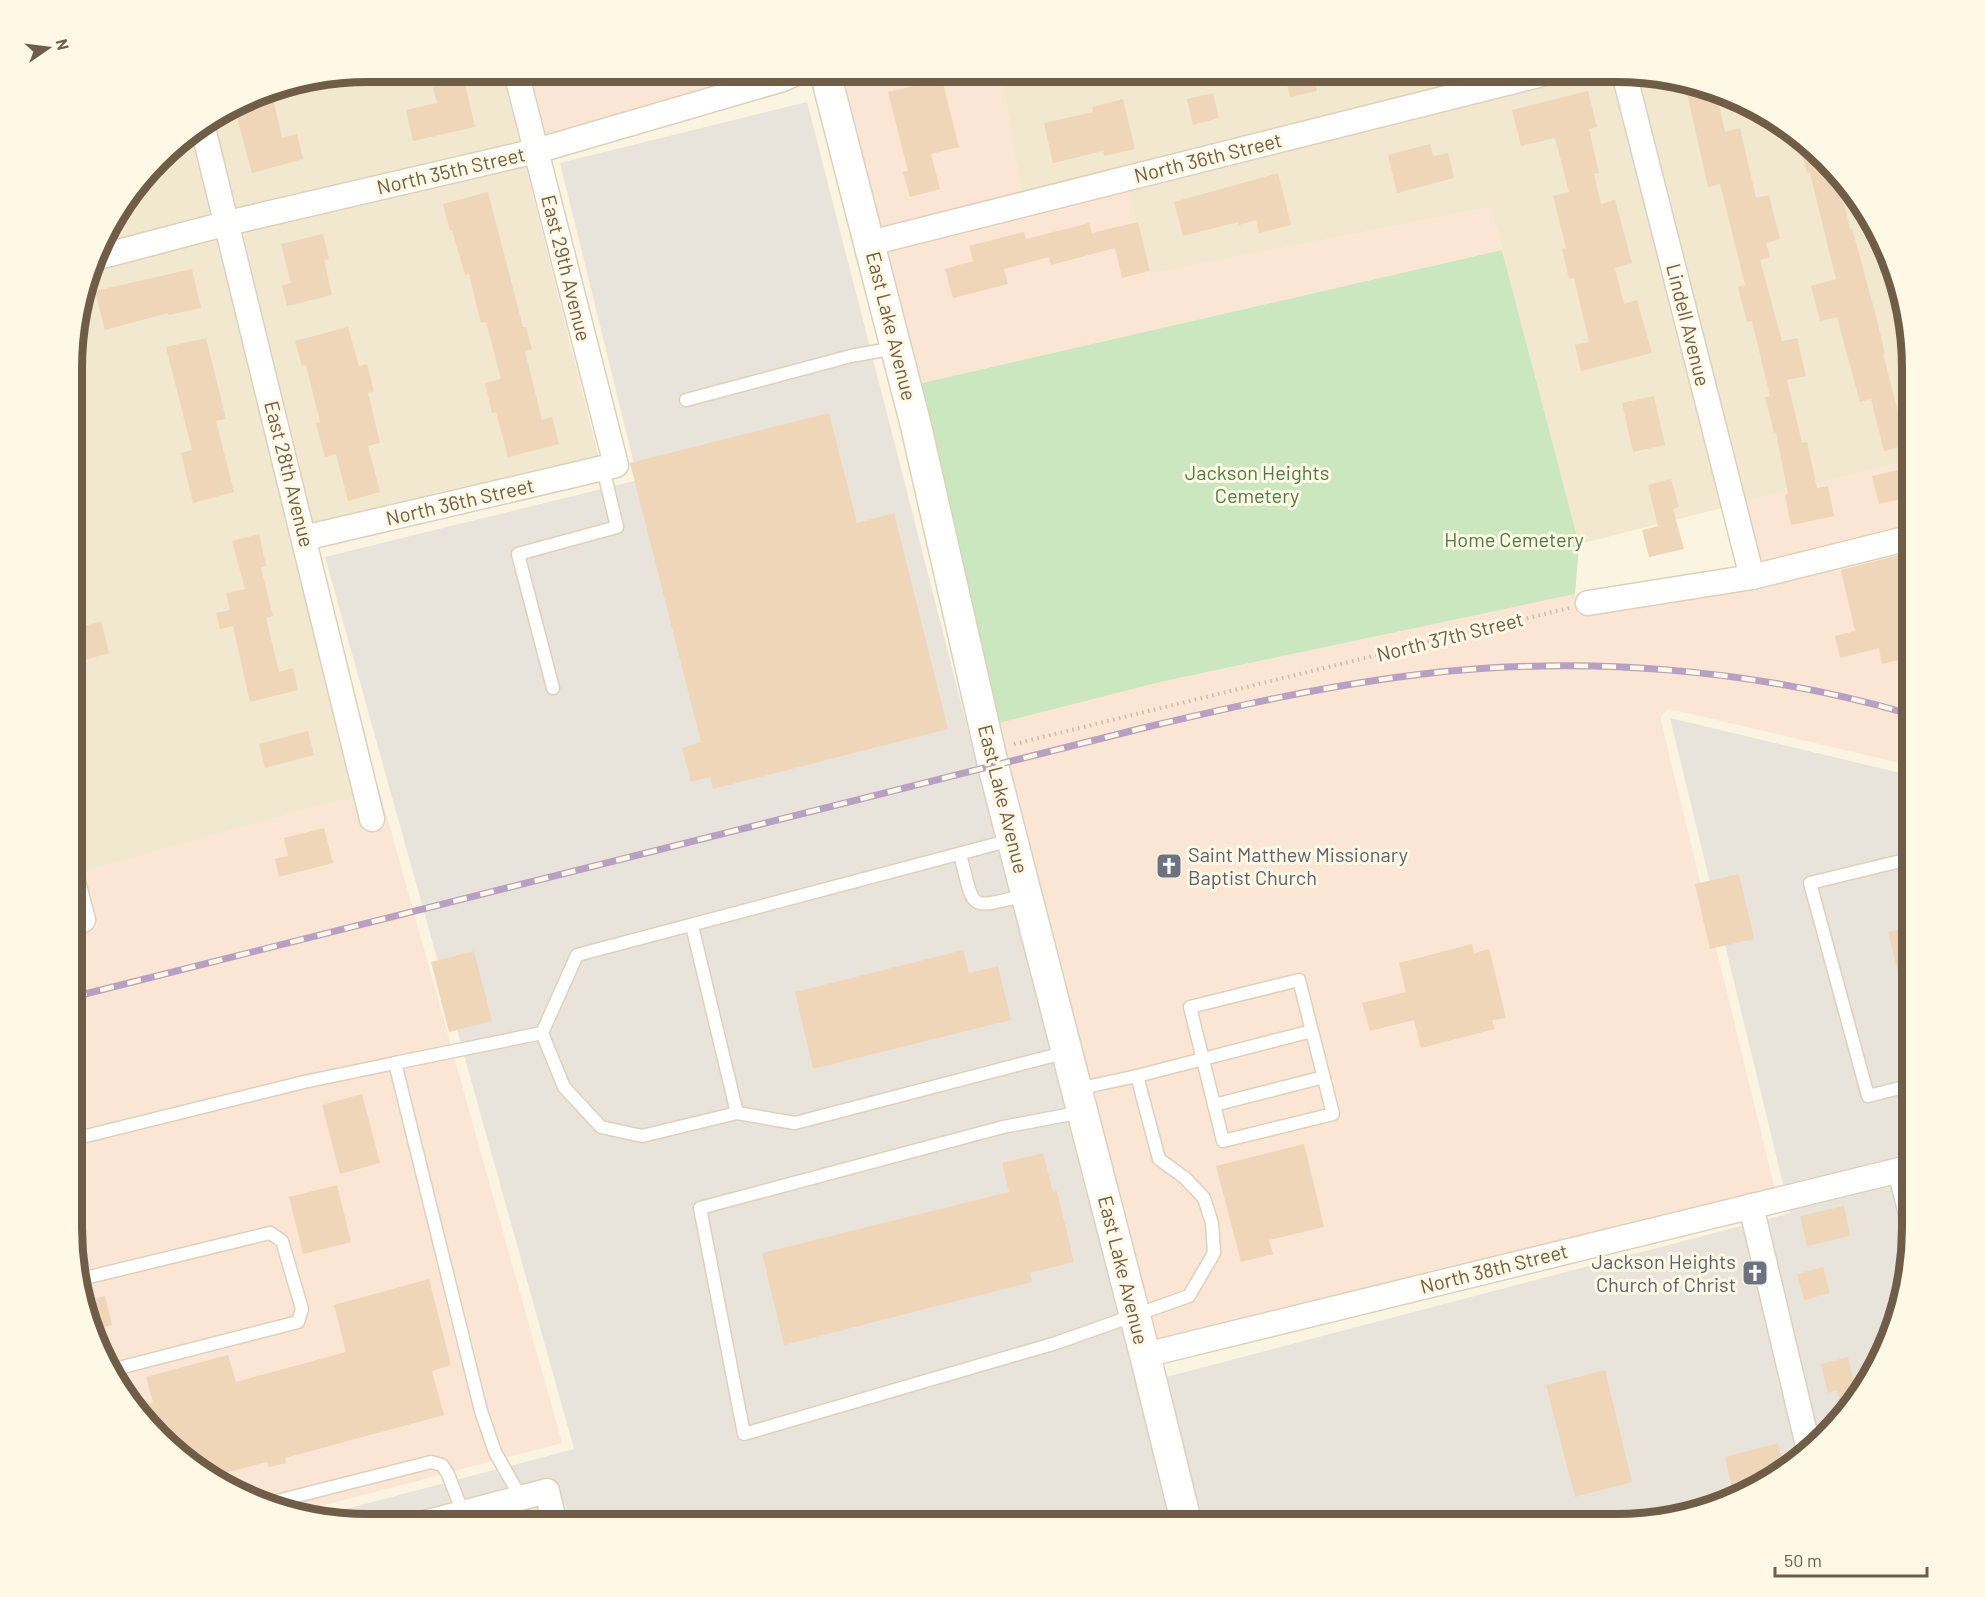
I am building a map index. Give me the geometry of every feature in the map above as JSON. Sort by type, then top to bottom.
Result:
[{"type":"street","name":"East 29th Avenue","points":[[519,82],[610,466]]},
{"type":"street","name":"North 35th Street","points":[[106,255],[228,223],[536,151],[773,82]]},
{"type":"street","name":"East Lake Avenue","points":[[828,82],[897,348],[989,750],[1184,1514]]},
{"type":"street","name":"North 36th Street","points":[[870,243],[1510,82]]},
{"type":"street","name":"Lindell Avenue","points":[[1626,83],[1752,577]]},
{"type":"street","name":"East 28th Avenue","points":[[205,135],[372,819]]},
{"type":"street","name":"North 36th Street","points":[[304,538],[610,466]]},
{"type":"street","points":[[1588,603],[1752,577],[1902,540]]},
{"type":"street","points":[[82,916],[83,920]]},
{"type":"street","name":"North 38th Street","points":[[1145,1355],[1902,1169]]},
{"type":"street","points":[[1751,1206],[1807,1441]]},
{"type":"street","points":[[459,1514],[547,1491],[553,1514]]},
{"type":"lane","points":[[686,400],[851,356],[897,348]]},
{"type":"lane","points":[[553,688],[518,554],[617,527],[610,466]]},
{"type":"lane","points":[[1012,840],[577,955],[542,1033],[564,1087],[601,1126],[642,1136],[737,1113],[795,1123],[1067,1052]]},
{"type":"lane","points":[[960,854],[971,897],[977,904],[984,905],[1026,895]]},
{"type":"lane","points":[[1902,861],[1810,883],[1868,1096],[1902,1088]]},
{"type":"lane","points":[[692,926],[737,1113]]},
{"type":"lane","points":[[1299,980],[1312,1031],[1333,1114],[1223,1141],[1190,1007],[1299,980]]},
{"type":"lane","points":[[1137,1076],[1159,1159],[1185,1178],[1204,1198],[1212,1223],[1214,1253],[1189,1296],[1056,1343],[744,1434],[700,1208],[1003,1126],[1080,1100],[1137,1076],[1312,1031]]},
{"type":"lane","points":[[82,1137],[304,1082],[542,1033]]},
{"type":"lane","points":[[394,1064],[481,1411],[495,1452],[521,1498]]},
{"type":"lane","points":[[1214,1105],[1323,1077]]},
{"type":"lane","points":[[87,1278],[270,1233],[282,1241],[302,1309],[298,1322],[119,1368]]},
{"type":"lane","points":[[280,1500],[431,1462],[442,1465],[448,1474],[463,1513]]},
{"type":"path","name":"North 37th Street","points":[[989,750],[1588,603]]},
{"type":"shaded area","points":[[369,82],[504,82],[520,144],[236,210],[215,128],[242,112],[295,92],[332,85]]},
{"type":"shaded area","points":[[531,82],[755,82],[545,138]]},
{"type":"shaded area","points":[[840,82],[1003,82],[1021,194],[879,230]]},
{"type":"shaded area","points":[[1003,82],[1467,82],[1021,194]]},
{"type":"shaded area","points":[[1553,82],[1614,82],[1722,508],[1579,544],[1491,207],[1150,274],[1128,188]]},
{"type":"shaded area","points":[[1639,83],[1690,92],[1726,104],[1775,131],[1805,154],[1831,180],[1864,226],[1881,259],[1893,295],[1902,350],[1902,462],[1745,502]]},
{"type":"shaded area","points":[[807,102],[1136,1385],[1790,1213],[1670,718],[1902,773],[1902,1247],[1900,1265],[1893,1302],[1873,1355],[1854,1387],[1819,1431],[1775,1466],[1726,1493],[1690,1505],[1635,1514],[334,1512],[574,1449],[325,557],[638,480],[560,163]]},
{"type":"shaded area","points":[[195,142],[214,215],[112,243],[131,210],[154,180],[166,166]]},
{"type":"shaded area","points":[[525,164],[599,458],[434,493],[434,497],[313,525],[241,230]]},
{"type":"shaded area","points":[[1128,188],[1150,274],[1491,207],[1502,250],[918,384],[884,250]]},
{"type":"shaded area","points":[[219,236],[354,796],[83,872],[82,369],[88,313],[101,267]]},
{"type":"shaded area","points":[[1902,462],[1902,529],[1761,564],[1745,502]]},
{"type":"shaded area","points":[[1902,551],[1902,763],[1674,710],[1668,710],[1661,716],[1775,1190],[1154,1342],[995,724],[1160,682],[1575,594],[1578,615],[1743,589]]},
{"type":"shaded area","points":[[379,788],[562,1443],[311,1509],[259,1493],[242,1485],[210,1466],[180,1443],[166,1431],[131,1387],[104,1338],[88,1284],[82,1228],[82,931],[97,927],[83,872],[354,796],[363,832],[385,827],[377,789]]},
{"type":"green space","name":"Jackson Heights Cemetery","points":[[1502,250],[1579,544],[1575,594],[1160,682],[995,724],[918,384]]},
{"type":"building","points":[[464,82],[475,127],[413,141],[406,110],[437,103],[433,87]]},
{"type":"building","points":[[930,82],[943,82],[959,147],[931,154],[940,189],[910,197],[903,172],[908,171],[888,92]]},
{"type":"building","points":[[1286,82],[1315,82],[1317,91],[1290,97]]},
{"type":"building","points":[[1588,91],[1597,127],[1589,129],[1599,173],[1594,174],[1601,204],[1615,200],[1632,263],[1615,268],[1624,304],[1637,300],[1652,353],[1581,371],[1575,345],[1589,342],[1574,278],[1569,279],[1562,249],[1566,248],[1553,196],[1569,192],[1555,138],[1521,146],[1512,110]]},
{"type":"building","points":[[1687,91],[1718,101],[1725,132],[1740,128],[1756,198],[1769,195],[1780,239],[1766,243],[1770,257],[1760,260],[1782,341],[1797,338],[1806,376],[1787,380],[1802,443],[1807,442],[1817,488],[1828,486],[1834,516],[1791,525],[1785,495],[1788,494],[1776,432],[1774,433],[1765,397],[1770,396],[1752,321],[1747,322],[1738,287],[1745,285],[1720,184],[1708,187]]},
{"type":"building","points":[[1213,93],[1219,118],[1193,125],[1187,99]]},
{"type":"building","points":[[273,99],[282,138],[297,134],[303,159],[252,173],[236,115]]},
{"type":"building","points":[[1123,99],[1135,149],[1104,156],[1103,151],[1053,163],[1044,123],[1093,112],[1092,107]]},
{"type":"building","points":[[1430,144],[1433,156],[1448,153],[1454,178],[1397,193],[1388,155]]},
{"type":"building","points":[[1802,151],[1819,166],[1842,193],[1877,320],[1898,412],[1902,411],[1902,446],[1884,451],[1871,399],[1860,402],[1837,317],[1820,321],[1811,286],[1836,279],[1810,173],[1807,173]]},
{"type":"building","points":[[1278,173],[1291,225],[1259,233],[1256,220],[1239,225],[1238,222],[1183,236],[1174,202]]},
{"type":"building","points":[[488,192],[523,327],[526,327],[532,349],[525,351],[542,420],[552,417],[559,444],[508,457],[496,412],[492,413],[485,383],[501,379],[486,322],[481,323],[469,274],[465,275],[443,204]]},
{"type":"building","points":[[1138,222],[1150,271],[1122,278],[1115,248],[1051,265],[1049,257],[1004,269],[1008,284],[953,298],[945,269],[973,261],[969,246],[1024,232],[1026,239],[1089,223],[1092,233]]},
{"type":"building","points":[[323,234],[329,259],[324,260],[332,295],[287,306],[282,285],[291,283],[281,244]]},
{"type":"building","points":[[192,269],[201,308],[169,315],[168,313],[105,330],[95,291]]},
{"type":"building","points":[[348,327],[359,366],[367,364],[374,391],[368,393],[380,443],[368,446],[380,492],[348,501],[336,454],[325,457],[316,423],[320,422],[306,365],[302,366],[295,341]]},
{"type":"building","points":[[206,338],[226,419],[216,421],[234,492],[193,503],[181,453],[192,450],[166,347]]},
{"type":"building","points":[[1654,396],[1665,445],[1633,452],[1622,403]]},
{"type":"building","points":[[829,413],[857,523],[894,513],[948,729],[713,789],[710,777],[691,782],[682,748],[701,742],[630,463]]},
{"type":"building","points":[[1898,470],[1902,499],[1879,504],[1872,476]]},
{"type":"building","points":[[1671,479],[1679,507],[1673,509],[1684,549],[1649,557],[1642,530],[1658,526],[1648,485]]},
{"type":"building","points":[[259,534],[266,566],[261,568],[273,616],[266,618],[279,672],[293,668],[298,690],[250,702],[233,626],[220,629],[216,613],[230,610],[226,593],[245,589],[232,541]]},
{"type":"building","points":[[1902,554],[1902,659],[1882,664],[1879,648],[1840,658],[1835,636],[1855,631],[1841,570]]},
{"type":"building","points":[[101,621],[109,653],[82,661],[82,627]]},
{"type":"building","points":[[308,731],[314,755],[265,768],[259,744]]},
{"type":"building","points":[[324,828],[333,863],[279,877],[275,859],[288,856],[284,838]]},
{"type":"building","points":[[1739,874],[1754,939],[1710,949],[1695,884]]},
{"type":"building","points":[[1902,929],[1902,988],[1888,932]]},
{"type":"building","points":[[1472,944],[1474,953],[1489,949],[1506,1018],[1492,1020],[1495,1029],[1421,1048],[1414,1020],[1370,1031],[1362,1003],[1406,992],[1399,963]]},
{"type":"building","points":[[963,950],[969,973],[998,966],[1011,1020],[813,1069],[795,992]]},
{"type":"building","points":[[474,951],[492,1021],[449,1032],[431,962]]},
{"type":"building","points":[[362,1094],[380,1163],[340,1174],[322,1105]]},
{"type":"building","points":[[1304,1144],[1324,1227],[1269,1240],[1273,1254],[1241,1262],[1216,1166]]},
{"type":"building","points":[[1043,1153],[1053,1192],[1057,1191],[1074,1262],[1030,1273],[1032,1282],[784,1345],[762,1253],[1009,1192],[1002,1163]]},
{"type":"building","points":[[337,1185],[351,1242],[303,1254],[289,1197]]},
{"type":"building","points":[[1844,1206],[1850,1236],[1807,1246],[1800,1216]]},
{"type":"building","points":[[1823,1267],[1830,1293],[1804,1300],[1797,1274]]},
{"type":"building","points":[[429,1279],[451,1365],[432,1371],[444,1415],[285,1458],[286,1463],[269,1467],[267,1462],[222,1474],[166,1431],[144,1405],[153,1402],[146,1377],[228,1355],[236,1382],[346,1352],[334,1305]]},
{"type":"building","points":[[105,1296],[112,1325],[101,1328],[92,1300]]},
{"type":"building","points":[[1848,1357],[1855,1386],[1841,1405],[1837,1390],[1828,1393],[1821,1364]]},
{"type":"building","points":[[1605,1370],[1632,1482],[1575,1497],[1546,1385]]},
{"type":"building","points":[[1778,1443],[1782,1461],[1748,1482],[1732,1487],[1725,1457]]},
{"type":"railway","points":[[82,995],[1143,728],[1282,697],[1353,684],[1484,668],[1608,666],[1732,677],[1854,699],[1902,712]]},
{"type":"place","name":"Saint Matthew Missionary Baptist Church","points":[[1169,866]]},
{"type":"place","name":"Jackson Heights Church of Christ","points":[[1755,1273]]},
{"type":"park label","name":"Home Cemetery","points":[[1514,540]]}]
